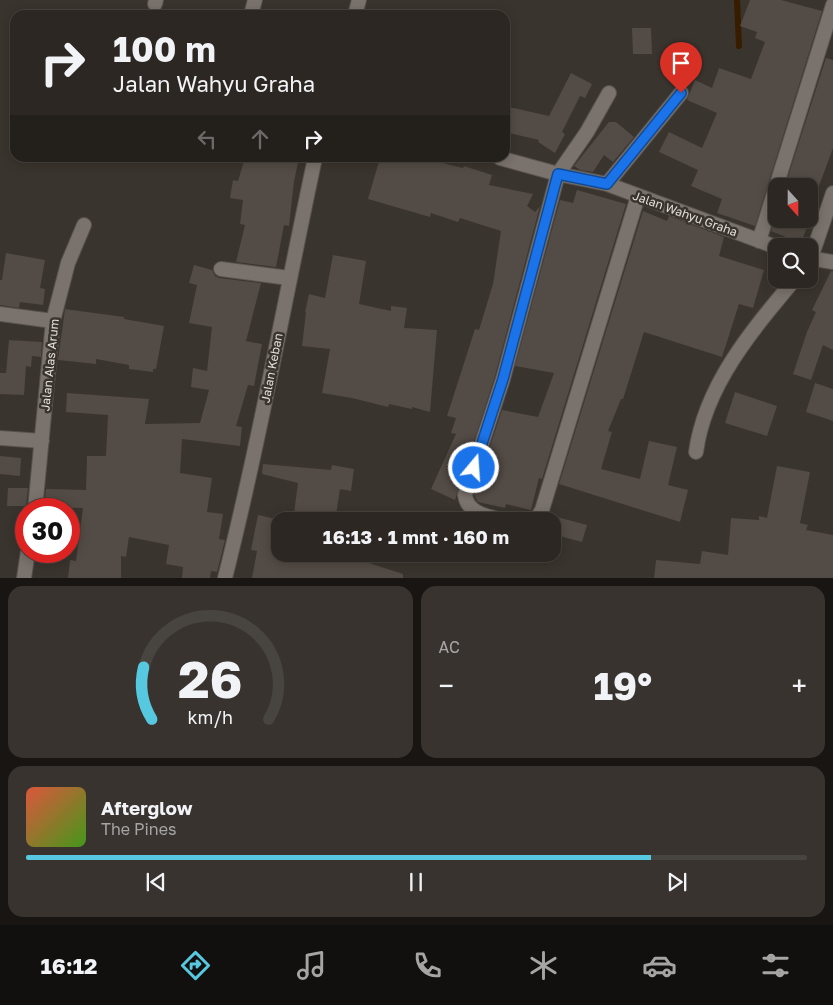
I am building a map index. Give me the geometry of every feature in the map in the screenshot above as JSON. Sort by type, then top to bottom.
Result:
[{"type":"street","points":[[759,241],[833,5]]},
{"type":"street","points":[[478,512],[472,510],[466,502],[465,496],[503,379],[558,174],[587,132],[609,93]]},
{"type":"street","points":[[607,184],[681,93]]},
{"type":"street","name":"Jalan Wahyu Graha","points":[[510,161],[558,174],[607,184],[768,244]]},
{"type":"street","name":"Jalan Keban","points":[[225,578],[253,464],[315,162]]},
{"type":"street","points":[[817,238],[833,193]]},
{"type":"street","points":[[541,512],[548,494],[638,196]]},
{"type":"street","name":"Jalan Alas Arum","points":[[36,498],[53,321],[68,263],[84,225]]},
{"type":"street","points":[[818,260],[833,262]]},
{"type":"street","points":[[220,269],[290,278]]},
{"type":"street","points":[[696,452],[699,431],[729,365],[788,288]]},
{"type":"street","points":[[0,314],[53,321]]},
{"type":"street","points":[[0,438],[42,442]]},
{"type":"street","points":[[24,578],[26,563]]},
{"type":"building","points":[[750,0],[781,0],[822,11],[770,178],[768,178],[768,184],[755,226],[717,213],[722,199],[691,186],[698,170],[659,152],[669,132],[702,148],[717,113],[687,100],[695,80],[712,88],[719,68],[751,79],[765,42],[755,38],[757,32],[740,26]]},
{"type":"building","points":[[632,28],[651,28],[652,54],[633,54]]},
{"type":"building","points":[[826,58],[833,60],[833,148],[819,186],[818,178],[788,178]]},
{"type":"building","points":[[571,73],[592,84],[585,98],[580,96],[562,132],[565,134],[555,153],[538,142],[539,140],[510,133],[510,107],[549,116]]},
{"type":"building","points":[[609,122],[616,122],[634,137],[613,162],[604,155],[593,172],[580,170],[574,166]]},
{"type":"building","points":[[244,162],[298,162],[289,226],[284,225],[276,267],[236,262],[245,225],[240,224],[243,200],[230,198],[233,180],[238,181]]},
{"type":"building","points":[[379,162],[438,162],[463,168],[464,166],[492,175],[489,185],[533,194],[527,206],[535,212],[540,206],[495,376],[455,500],[431,489],[456,434],[451,433],[456,418],[447,416],[475,329],[479,330],[493,284],[501,231],[460,218],[458,222],[431,213],[430,217],[368,199]]},
{"type":"building","points":[[577,190],[626,204],[542,479],[539,478],[531,510],[506,504],[505,508],[478,502],[474,495],[502,410],[538,417],[554,373],[515,366],[560,200],[573,203]]},
{"type":"building","points":[[643,211],[667,221],[669,216],[724,237],[719,256],[764,270],[753,308],[739,304],[722,357],[644,332],[623,399],[621,399],[608,431],[612,432],[601,469],[640,479],[649,441],[677,447],[668,485],[688,490],[680,522],[559,484]]},
{"type":"building","points":[[772,228],[807,228],[803,238],[788,238],[771,231]]},
{"type":"building","points":[[6,253],[45,260],[40,288],[45,289],[43,305],[20,302],[19,308],[0,305],[0,280],[2,280]]},
{"type":"building","points":[[333,255],[366,261],[359,304],[391,311],[391,306],[407,308],[404,328],[437,330],[430,412],[389,404],[388,407],[322,393],[330,349],[302,346],[305,312],[309,294],[325,298]]},
{"type":"building","points":[[194,265],[212,270],[215,276],[219,278],[261,283],[246,341],[262,344],[254,386],[248,385],[236,426],[242,427],[240,446],[182,439],[180,473],[212,478],[207,512],[223,514],[219,539],[225,540],[217,572],[211,571],[210,578],[182,578],[183,567],[166,564],[169,545],[129,537],[126,557],[121,556],[121,578],[68,578],[70,563],[80,563],[80,531],[83,508],[80,508],[80,498],[45,498],[46,489],[86,490],[87,456],[106,456],[108,415],[66,412],[67,393],[149,399],[145,424],[200,423],[209,390],[191,387],[193,368],[207,371],[212,327],[189,323],[197,285],[189,283]]},
{"type":"building","points":[[831,271],[833,271],[833,350],[823,345],[811,380],[793,374],[816,312],[812,310]]},
{"type":"building","points":[[65,309],[124,317],[124,319],[164,326],[156,369],[153,369],[153,372],[129,369],[129,365],[96,359],[96,364],[58,360]]},
{"type":"building","points":[[9,340],[42,342],[41,357],[32,356],[31,367],[26,366],[24,395],[0,394],[0,373],[6,373]]},
{"type":"building","points":[[815,383],[833,389],[833,421],[806,412]]},
{"type":"building","points":[[735,392],[777,406],[767,436],[725,423]]},
{"type":"building","points":[[0,456],[21,458],[20,476],[0,474]]},
{"type":"building","points":[[263,464],[331,470],[332,465],[354,469],[351,491],[340,489],[336,512],[294,512],[298,483],[262,474]]},
{"type":"building","points":[[777,466],[810,472],[800,523],[808,525],[806,530],[833,535],[833,578],[654,578],[656,560],[700,564],[702,551],[728,555],[731,518],[759,520],[759,516],[767,518]]},
{"type":"building","points":[[8,488],[28,488],[27,498],[15,498],[15,506],[7,506]]},
{"type":"building","points":[[258,515],[271,518],[271,562],[366,562],[403,574],[403,578],[252,578],[257,551],[251,550]]},
{"type":"building","points":[[561,518],[587,525],[582,542],[561,536]]},
{"type":"waterway","points":[[737,0],[739,46]]},
{"type":"route","points":[[474,468],[503,379],[558,174],[607,184],[681,93]]}]
